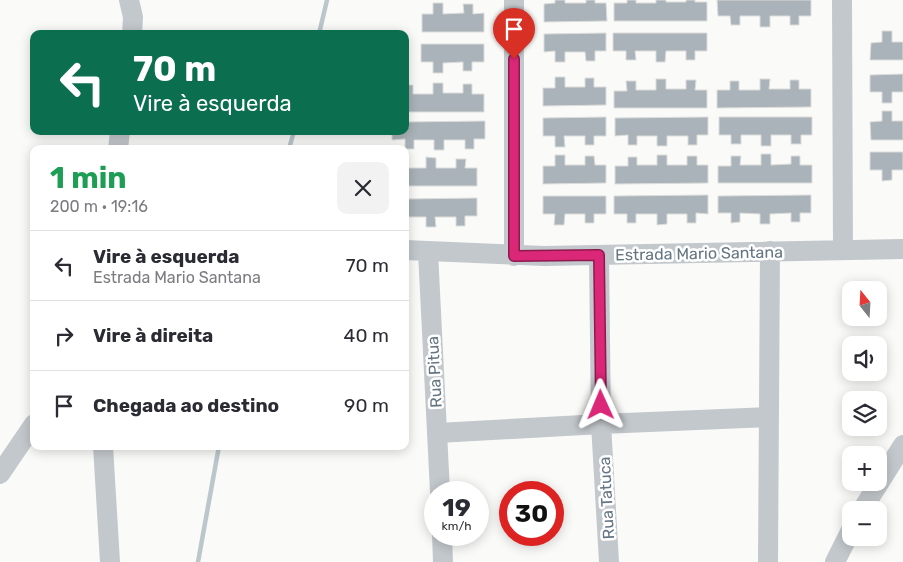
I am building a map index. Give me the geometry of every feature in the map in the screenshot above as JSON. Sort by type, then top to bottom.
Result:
[{"type":"street","points":[[129,0],[133,17],[132,30]]},
{"type":"street","points":[[514,0],[514,256]]},
{"type":"street","points":[[842,0],[843,250]]},
{"type":"street","name":"Estrada Mario Santana","points":[[409,250],[514,256],[903,249]]},
{"type":"street","name":"Rua Pitua","points":[[428,252],[440,481]]},
{"type":"street","points":[[768,562],[770,252]]},
{"type":"street","name":"Rua Tatuca","points":[[599,255],[601,424],[609,562]]},
{"type":"street","points":[[438,433],[768,417]]},
{"type":"street","points":[[0,474],[30,430]]},
{"type":"street","points":[[868,501],[903,445]]},
{"type":"street","points":[[103,450],[110,562]]},
{"type":"street","points":[[442,546],[443,562]]},
{"type":"street","points":[[836,562],[844,546]]},
{"type":"building","points":[[555,0],[565,0],[565,3],[586,3],[586,0],[595,0],[595,3],[606,3],[607,21],[544,22],[544,4],[555,3]]},
{"type":"building","points":[[627,0],[636,0],[636,3],[656,3],[656,0],[666,0],[666,2],[695,0],[695,2],[707,2],[707,21],[614,21],[614,3],[627,3]]},
{"type":"building","points":[[717,0],[811,0],[811,16],[799,16],[799,25],[790,25],[790,16],[770,16],[770,27],[760,27],[760,16],[740,16],[740,25],[731,25],[730,16],[718,16]]},
{"type":"building","points":[[433,3],[443,3],[443,14],[464,13],[463,4],[473,4],[473,14],[484,13],[484,32],[422,32],[422,14],[433,14]]},
{"type":"building","points":[[882,31],[892,31],[892,42],[903,42],[903,60],[870,60],[871,43],[882,42]]},
{"type":"building","points":[[606,33],[606,51],[595,51],[595,61],[586,61],[585,52],[565,52],[565,62],[555,62],[555,51],[544,52],[544,34]]},
{"type":"building","points":[[613,33],[707,33],[707,51],[695,51],[695,60],[686,60],[686,51],[666,51],[665,62],[656,62],[656,51],[635,51],[636,60],[626,60],[626,51],[613,51]]},
{"type":"building","points":[[421,44],[484,44],[484,62],[472,62],[472,71],[463,71],[463,62],[443,63],[443,73],[433,73],[433,62],[421,62]]},
{"type":"building","points":[[903,74],[903,92],[892,92],[892,103],[882,103],[882,92],[870,92],[870,75]]},
{"type":"building","points":[[555,77],[565,77],[565,87],[585,87],[585,78],[594,78],[594,87],[606,87],[606,105],[543,106],[543,88],[555,88]]},
{"type":"building","points":[[656,79],[666,79],[666,89],[686,89],[686,80],[696,80],[695,90],[707,90],[707,108],[614,108],[614,91],[627,91],[626,81],[636,81],[636,90],[656,90]]},
{"type":"building","points":[[760,79],[770,79],[769,89],[790,89],[790,80],[799,80],[799,89],[811,89],[811,107],[717,108],[717,90],[730,90],[730,81],[739,81],[739,90],[760,90]]},
{"type":"building","points":[[433,83],[443,83],[443,93],[463,93],[463,84],[472,84],[472,94],[484,94],[484,112],[409,112],[409,85],[413,85],[413,94],[433,94]]},
{"type":"building","points":[[882,111],[892,111],[892,121],[903,121],[903,140],[871,140],[870,122],[882,121]]},
{"type":"building","points":[[606,117],[606,136],[594,136],[594,145],[585,145],[585,136],[564,136],[565,147],[555,147],[555,136],[543,136],[543,118]]},
{"type":"building","points":[[708,117],[708,135],[697,135],[697,145],[688,145],[688,136],[667,136],[667,146],[657,146],[657,136],[637,136],[637,145],[628,145],[628,135],[615,136],[615,118]]},
{"type":"building","points":[[719,117],[812,117],[812,135],[801,135],[801,144],[791,144],[791,135],[771,135],[771,146],[761,146],[761,135],[741,135],[741,144],[731,144],[731,135],[719,135]]},
{"type":"building","points":[[485,121],[485,139],[474,139],[474,149],[465,149],[465,140],[444,140],[444,150],[434,150],[434,140],[414,140],[414,149],[409,149],[409,145],[405,145],[405,139],[392,140],[392,135],[409,135],[409,122]]},
{"type":"building","points":[[870,152],[903,152],[903,170],[892,170],[892,180],[882,181],[882,170],[870,170]]},
{"type":"building","points":[[761,154],[771,154],[771,165],[791,164],[791,156],[800,156],[800,165],[812,165],[812,183],[718,183],[718,166],[731,166],[731,156],[741,156],[740,165],[761,165]]},
{"type":"building","points":[[555,155],[565,155],[565,165],[585,165],[585,156],[594,156],[595,165],[606,165],[606,183],[543,184],[543,166],[555,166]]},
{"type":"building","points":[[657,155],[667,155],[667,165],[687,165],[687,156],[697,156],[697,165],[708,165],[708,183],[615,184],[615,166],[628,166],[628,157],[637,157],[637,165],[657,165]]},
{"type":"building","points":[[426,157],[436,158],[436,168],[456,168],[456,159],[466,159],[465,168],[477,168],[477,186],[409,186],[409,168],[426,168]]},
{"type":"building","points":[[708,195],[708,214],[696,213],[696,223],[687,223],[687,214],[667,214],[667,224],[657,225],[657,214],[636,214],[636,223],[627,223],[627,214],[614,214],[614,196]]},
{"type":"building","points":[[811,195],[811,213],[800,213],[800,222],[791,222],[791,213],[770,214],[770,224],[760,224],[760,214],[740,213],[740,222],[731,223],[731,213],[718,213],[718,196]]},
{"type":"building","points":[[543,196],[606,196],[606,214],[594,214],[594,223],[585,223],[585,214],[565,214],[564,225],[554,225],[555,214],[543,214]]},
{"type":"building","points":[[477,198],[477,216],[465,216],[465,226],[456,226],[456,217],[435,217],[436,227],[426,227],[426,217],[409,217],[409,199]]},
{"type":"waterway","points":[[320,30],[327,0]]},
{"type":"waterway","points":[[290,145],[293,135]]},
{"type":"waterway","points":[[198,562],[218,450]]},
{"type":"route","points":[[514,59],[514,256],[599,255],[601,405]]}]
